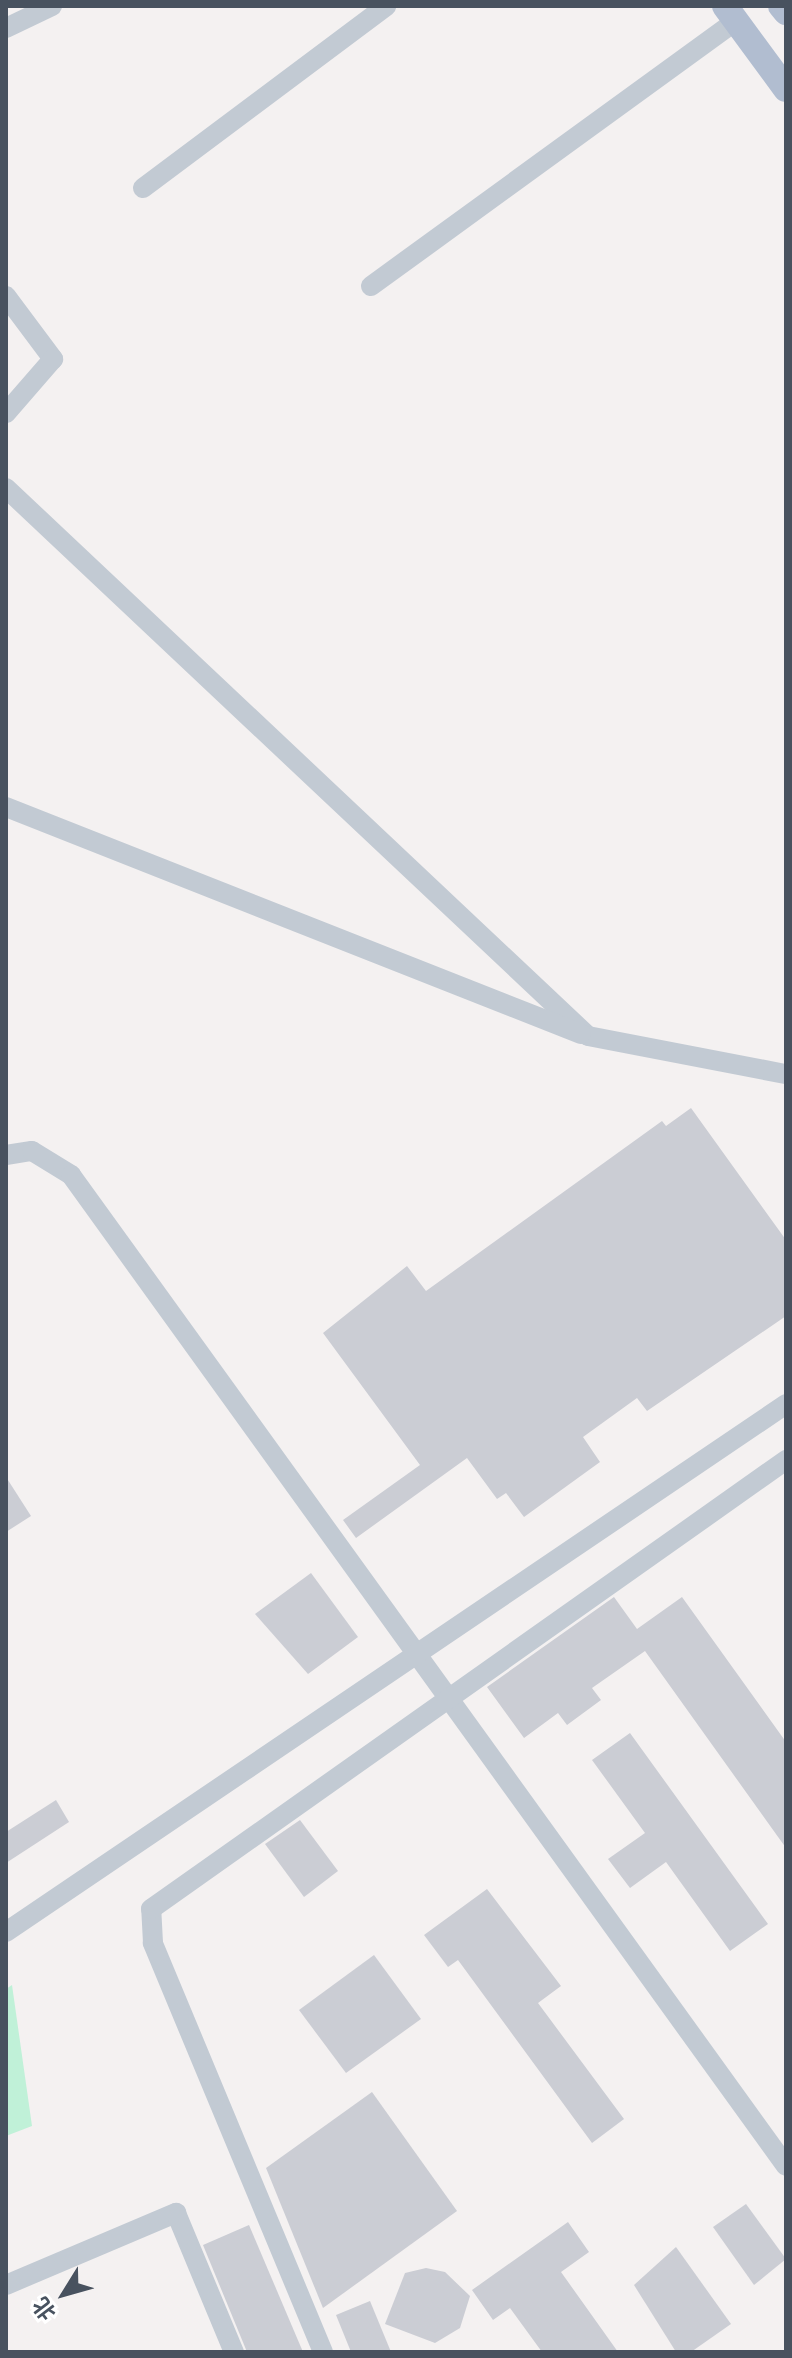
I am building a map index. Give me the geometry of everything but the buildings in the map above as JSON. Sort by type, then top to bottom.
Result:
[{"type":"main road","points":[[781,6],[786,12]]},
{"type":"main road","points":[[731,14],[786,89]]},
{"type":"street","points":[[6,28],[52,6]]},
{"type":"street","points":[[143,188],[386,6]]},
{"type":"street","points":[[371,286],[731,14]]},
{"type":"street","points":[[6,296],[53,359],[6,413]]},
{"type":"street","points":[[6,488],[588,1036]]},
{"type":"street","points":[[6,807],[515,1013],[588,1036],[786,1074]]},
{"type":"street","points":[[6,1155],[32,1151],[71,1175],[778,2138],[786,2166]]},
{"type":"street","points":[[6,1932],[786,1404]]},
{"type":"street","points":[[323,2352],[149,1919],[163,1896],[786,1460]]},
{"type":"street","points":[[6,2285],[176,2213],[234,2352]]},
{"type":"green space","points":[[12,1985],[32,2126],[6,2136],[6,1989]]}]
